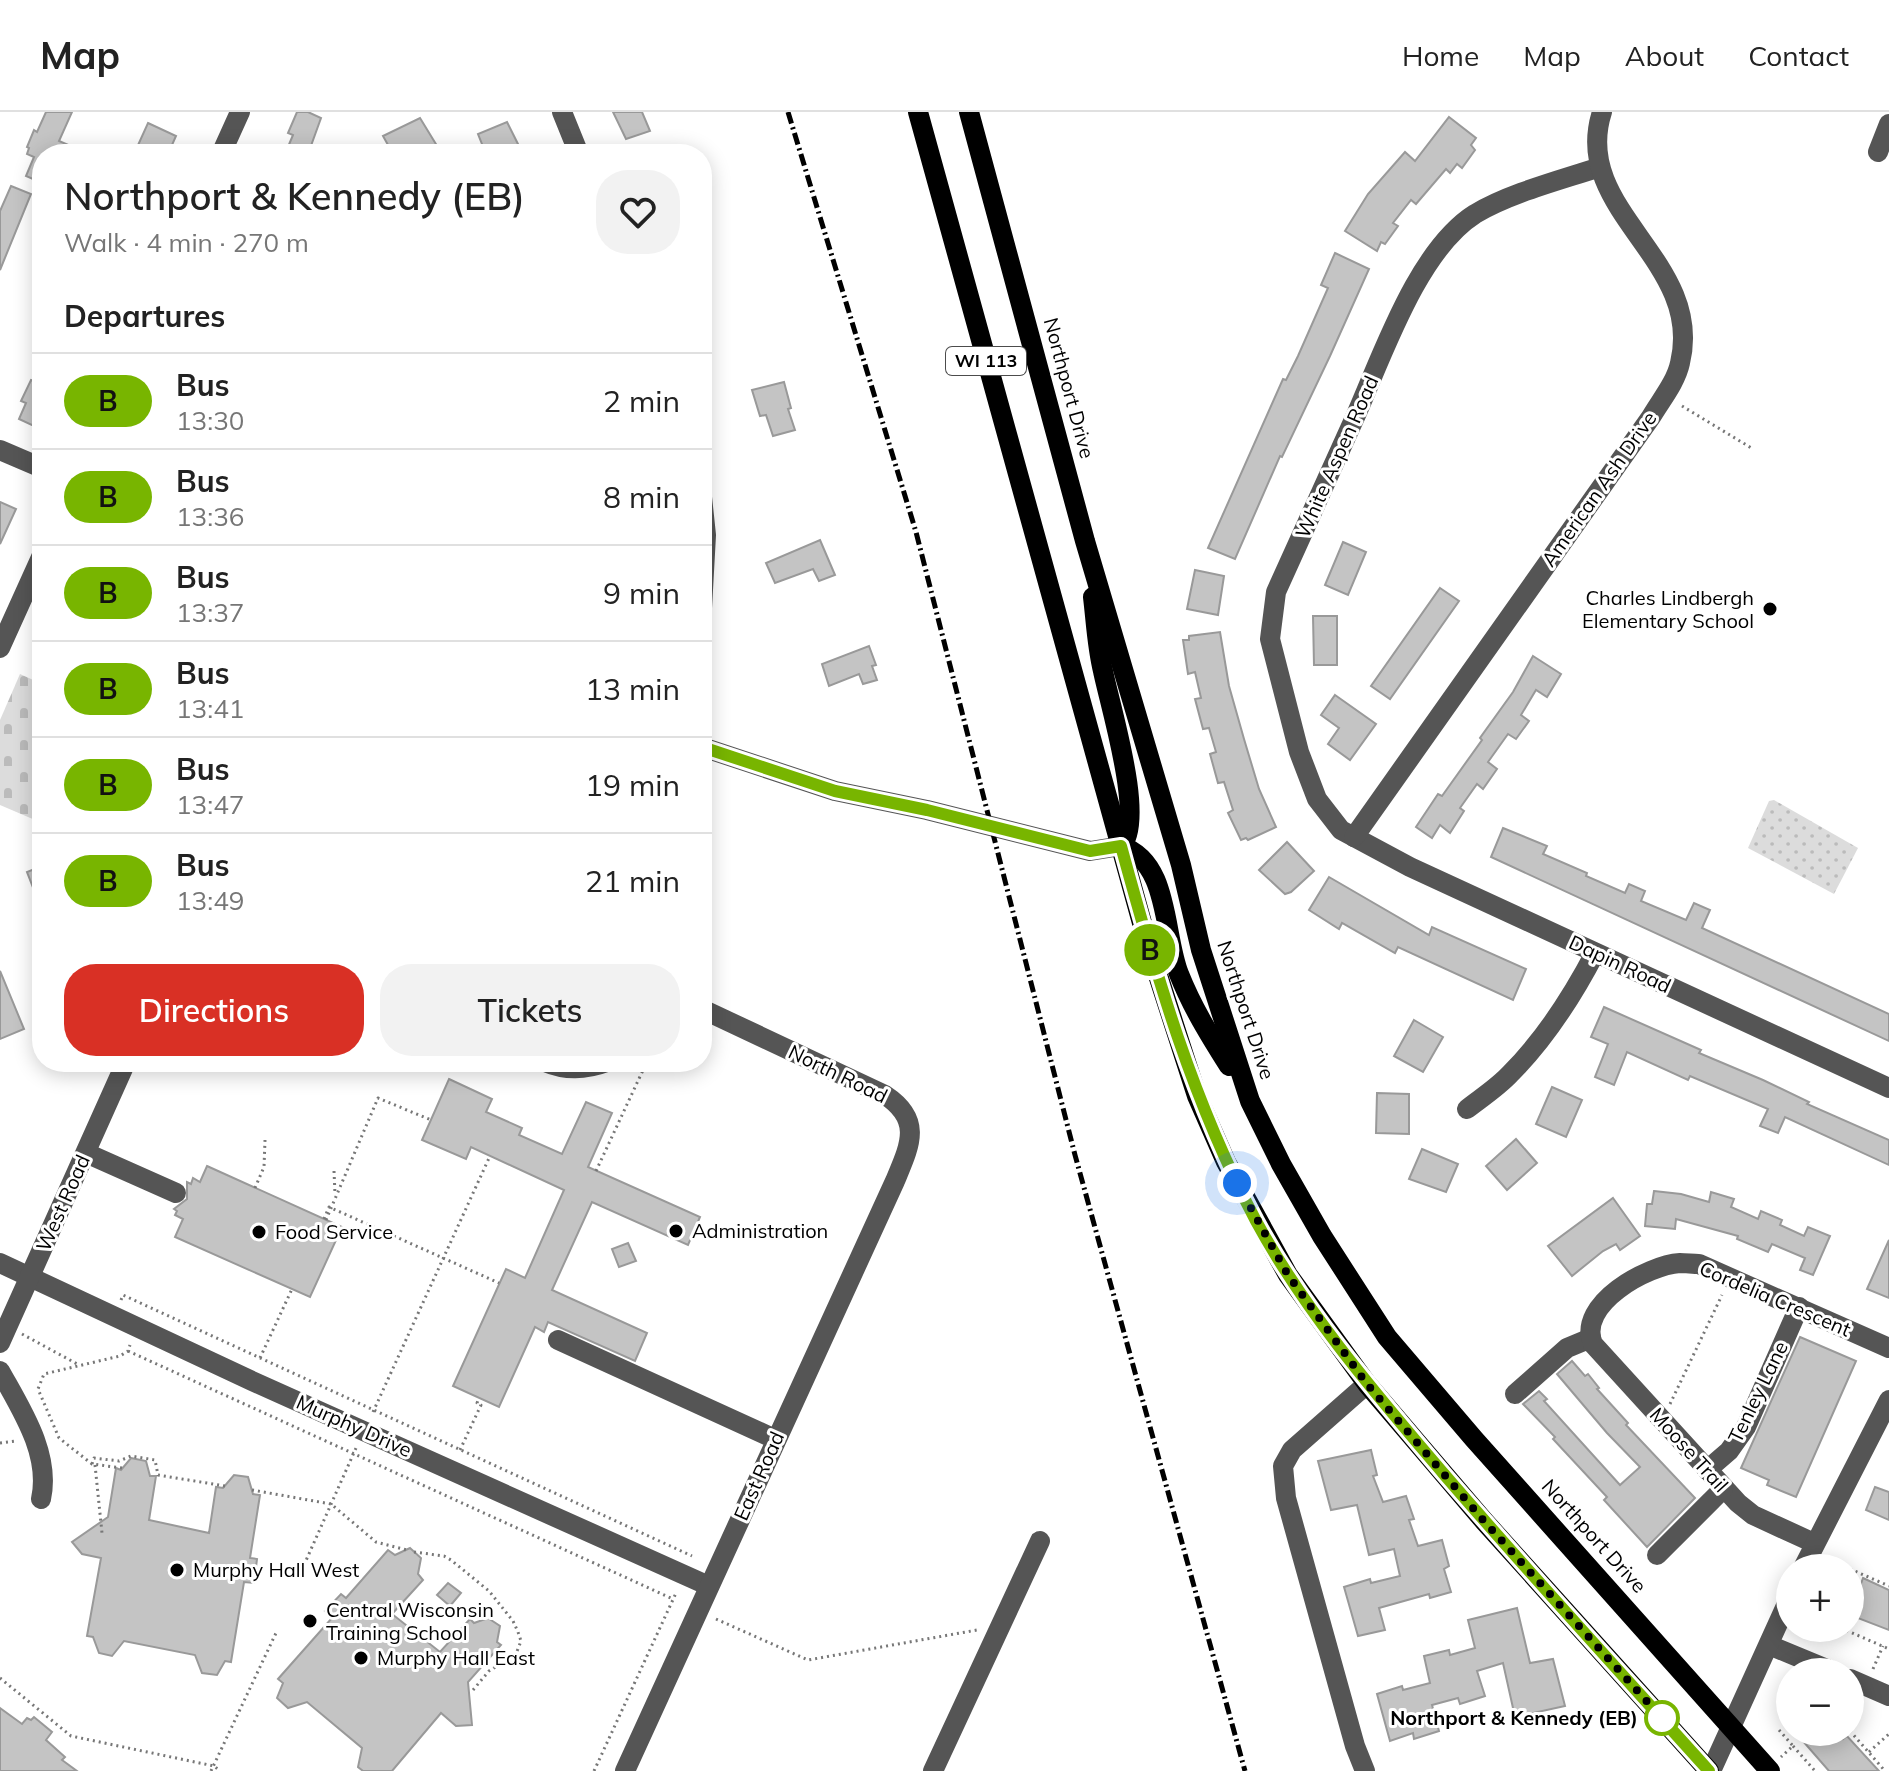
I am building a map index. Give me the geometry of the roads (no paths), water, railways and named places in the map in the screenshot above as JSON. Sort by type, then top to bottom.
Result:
[{"type":"main road","name":"WI 113","points":[[918,112],[1054,610],[1168,1009],[1197,1096],[1226,1162],[1288,1275],[1367,1384],[1484,1521],[1710,1771]]},
{"type":"main road","name":"Northport Drive","points":[[969,112],[1085,541],[1177,851],[1201,950],[1250,1101],[1322,1236],[1387,1337],[1731,1727],[1774,1766]]},
{"type":"main road","points":[[1085,541],[1102,669],[1126,779],[1130,833],[1121,846],[1140,855],[1147,863],[1158,887],[1177,970],[1194,1010],[1250,1101]]},
{"type":"street","points":[[226,144],[240,112]]},
{"type":"street","points":[[562,112],[575,144]]},
{"type":"street","name":"American Ash Drive","points":[[1354,837],[1651,417],[1679,367],[1682,352],[1681,311],[1666,278],[1607,190],[1595,146],[1602,112]]},
{"type":"street","points":[[1878,152],[1889,124]]},
{"type":"street","name":"White Aspen Road","points":[[1354,837],[1341,830],[1323,810],[1299,752],[1270,639],[1276,592],[1392,333],[1428,263],[1445,240],[1476,214],[1600,167]]},
{"type":"street","points":[[0,450],[32,464]]},
{"type":"street","points":[[0,648],[32,577]]},
{"type":"street","points":[[712,750],[835,791],[927,810],[1090,851],[1121,846]]},
{"type":"street","name":"Dapin Road","points":[[1354,837],[1410,867],[1889,1088]]},
{"type":"street","points":[[1467,1109],[1509,1076],[1549,1029],[1575,991],[1595,953]]},
{"type":"street","name":"North Road","points":[[712,1014],[866,1085],[897,1103],[905,1111],[911,1128],[907,1153],[895,1181]]},
{"type":"street","name":"West Road","points":[[4,1335],[122,1072]]},
{"type":"street","points":[[86,1153],[176,1193]]},
{"type":"street","name":"East Road","points":[[625,1771],[895,1181]]},
{"type":"street","name":"Murphy Drive","points":[[0,1263],[684,1575],[714,1577]]},
{"type":"street","name":"Cordelia Crescent","points":[[1591,1333],[1596,1313],[1606,1298],[1639,1277],[1680,1263],[1719,1270],[1889,1348]]},
{"type":"street","name":"Tenley Lane","points":[[1707,1470],[1729,1451],[1746,1427],[1799,1307]]},
{"type":"street","points":[[1515,1394],[1567,1348],[1591,1333]]},
{"type":"street","name":"Moose Trail","points":[[1591,1333],[1593,1344],[1723,1489],[1753,1515],[1814,1543]]},
{"type":"street","points":[[558,1340],[775,1439]]},
{"type":"street","points":[[0,1371],[27,1421],[43,1469],[45,1481],[41,1499]]},
{"type":"street","points":[[1365,1771],[1315,1608],[1283,1481],[1283,1466],[1292,1450],[1367,1384]]},
{"type":"street","points":[[1809,1554],[1881,1432],[1889,1400]]},
{"type":"street","points":[[1657,1555],[1723,1489]]},
{"type":"street","points":[[933,1771],[1040,1541]]},
{"type":"street","points":[[1710,1771],[1776,1629]]},
{"type":"street","points":[[1769,1645],[1800,1658]]},
{"type":"street","points":[[1864,1685],[1889,1696]]},
{"type":"railway","points":[[788,112],[916,532],[1075,1155],[1245,1771]]},
{"type":"place","name":"Charles Lindbergh Elementary School","points":[[1770,609]]},
{"type":"place","name":"Administration","points":[[676,1231]]},
{"type":"place","name":"Food Service","points":[[259,1232]]},
{"type":"place","name":"Murphy Hall West","points":[[177,1570]]},
{"type":"place","name":"Central Wisconsin Training School","points":[[310,1621]]},
{"type":"place","name":"Murphy Hall East","points":[[361,1658]]},
{"type":"place","name":"Northport & Kennedy (EB)","points":[[1662,1718]]}]
